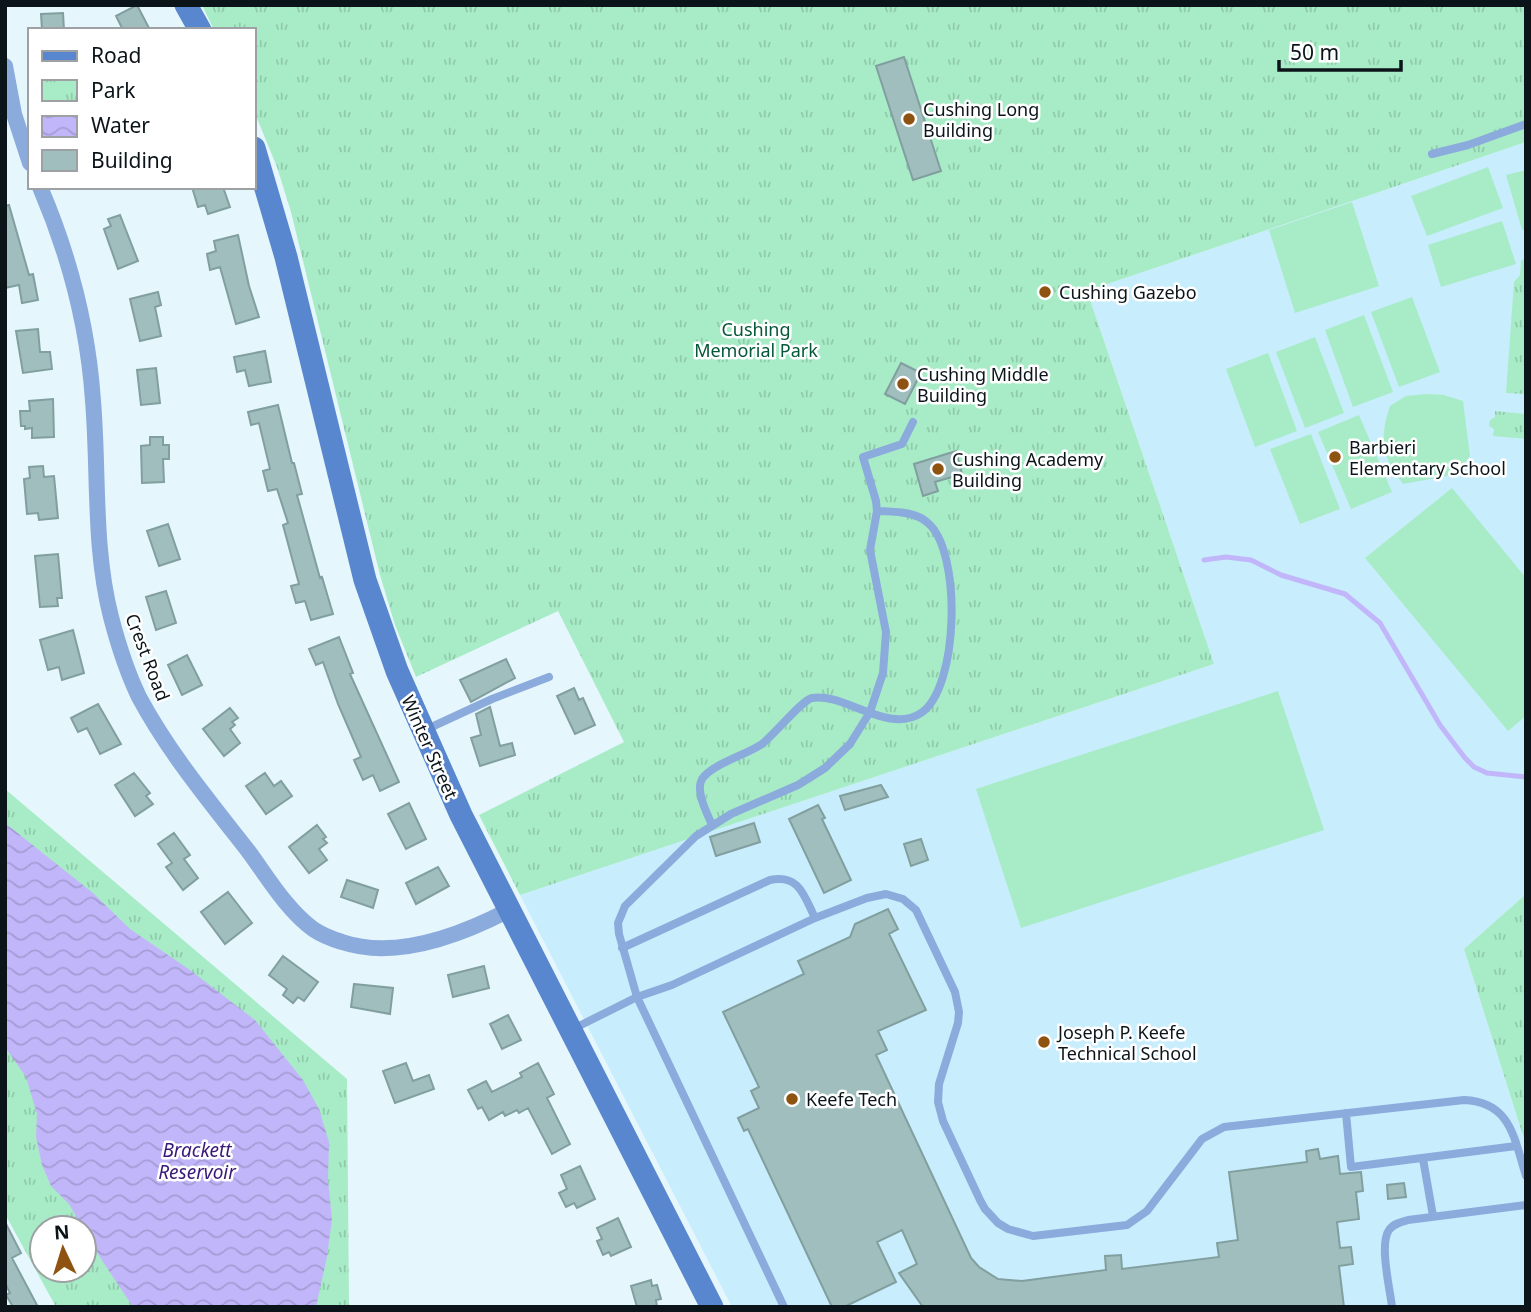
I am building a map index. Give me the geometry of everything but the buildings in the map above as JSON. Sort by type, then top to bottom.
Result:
[{"type":"main road","points":[[186,5],[199,28]]},
{"type":"main road","name":"Winter Street","points":[[256,155],[286,257],[365,580],[386,643],[422,732],[509,910],[712,1307]]},
{"type":"street","points":[[5,66],[14,114],[28,157]]},
{"type":"street","name":"Crest Road","points":[[41,189],[67,257],[82,314],[93,402],[99,543],[105,591],[119,643],[137,693],[166,742],[285,900],[312,928],[327,936],[363,947],[399,947],[449,935],[509,910]]},
{"type":"lane","points":[[1432,154],[1468,145],[1526,124]]},
{"type":"lane","points":[[784,1307],[637,997],[622,948],[618,923],[625,906],[682,848],[712,825],[741,809],[798,785],[825,768],[850,744],[870,712],[878,693],[886,654],[883,613],[870,550],[877,511],[875,491],[863,457],[902,444],[912,422]]},
{"type":"lane","points":[[712,825],[701,795],[700,785],[703,778],[761,744],[805,701],[821,698],[903,719],[921,713],[928,707],[941,680],[951,643],[951,589],[946,563],[935,530],[918,517],[877,511]]},
{"type":"lane","points":[[422,732],[492,699],[549,677]]},
{"type":"lane","points":[[622,948],[779,878],[796,884],[815,918]]},
{"type":"lane","points":[[570,1030],[637,997],[672,985],[815,918],[867,898],[886,894],[903,898],[916,910],[952,983],[959,1012],[958,1023],[939,1084],[940,1112],[985,1209],[1008,1229],[1032,1236],[1127,1225],[1147,1211],[1195,1147],[1212,1133],[1238,1125],[1464,1100],[1489,1104],[1504,1118],[1526,1176]]},
{"type":"lane","points":[[1346,1113],[1351,1167],[1516,1146]]},
{"type":"lane","points":[[1423,1159],[1433,1216]]},
{"type":"lane","points":[[1392,1307],[1384,1247],[1388,1231],[1400,1222],[1526,1205]]},
{"type":"shaded area","name":"Joseph P. Keefe Technical School","points":[[1526,142],[1526,894],[1464,949],[1526,1145],[1526,1307],[732,1307],[520,895],[1214,664],[1087,291]]},
{"type":"green space","name":"Cushing Memorial Park","points":[[202,5],[1526,5],[1526,142],[1087,291],[1214,664],[520,895],[479,815],[624,742],[558,611],[416,677],[395,625],[380,575],[291,212],[277,167],[256,116],[256,28],[213,28]]},
{"type":"green space","points":[[1488,167],[1503,208],[1427,236],[1411,196]]},
{"type":"green space","points":[[1526,170],[1526,229],[1522,230],[1506,175]]},
{"type":"green space","points":[[1352,202],[1379,286],[1295,313],[1269,230]]},
{"type":"green space","points":[[1502,221],[1516,264],[1441,287],[1428,245]]},
{"type":"green space","points":[[1526,259],[1526,394],[1506,393],[1514,282],[1520,275],[1521,260]]},
{"type":"green space","points":[[1412,297],[1440,372],[1399,387],[1371,312]]},
{"type":"green space","points":[[1364,315],[1393,392],[1353,407],[1325,330]]},
{"type":"green space","points":[[1315,337],[1344,413],[1305,428],[1276,352]]},
{"type":"green space","points":[[1268,353],[1297,431],[1255,447],[1226,369]]},
{"type":"green space","points":[[1444,395],[1463,401],[1470,456],[1457,474],[1403,484],[1387,456],[1384,428],[1390,406],[1406,396]]},
{"type":"green space","points":[[1495,411],[1526,414],[1526,439],[1493,436],[1494,429],[1489,426],[1490,420],[1495,417]]},
{"type":"green space","points":[[1359,415],[1392,492],[1351,509],[1318,432]]},
{"type":"green space","points":[[1311,434],[1340,509],[1300,524],[1270,449]]},
{"type":"green space","points":[[1452,488],[1526,578],[1526,716],[1508,731],[1365,558]]},
{"type":"green space","points":[[1278,691],[1324,830],[1021,928],[976,789]]},
{"type":"green space","name":"Brackett Reservoir","points":[[5,789],[347,1079],[349,1307],[56,1307],[43,1284],[98,1284],[98,1214],[28,1214],[28,1256],[5,1214]]},
{"type":"green space","points":[[1526,894],[1526,1145],[1464,949]]},
{"type":"water","name":"Brackett Reservoir","points":[[5,823],[93,893],[130,929],[190,970],[255,1020],[303,1080],[319,1109],[329,1142],[328,1180],[332,1219],[316,1307],[133,1307],[98,1254],[98,1214],[75,1214],[51,1186],[42,1165],[36,1137],[37,1114],[26,1077],[5,1047]]},
{"type":"waterway","points":[[1204,560],[1226,557],[1251,560],[1281,575],[1345,594],[1380,623],[1440,725],[1465,758],[1474,767],[1487,773],[1526,777]]},
{"type":"place","name":"Cushing Long Building","points":[[909,119]]},
{"type":"place","name":"Cushing Gazebo","points":[[1045,292]]},
{"type":"place","name":"Cushing Middle Building","points":[[903,384]]},
{"type":"place","name":"Barbieri Elementary School","points":[[1335,457]]},
{"type":"place","name":"Cushing Academy Building","points":[[938,469]]},
{"type":"place","name":"Joseph P. Keefe Technical School","points":[[1044,1042]]},
{"type":"place","name":"Keefe Tech","points":[[792,1099]]}]
